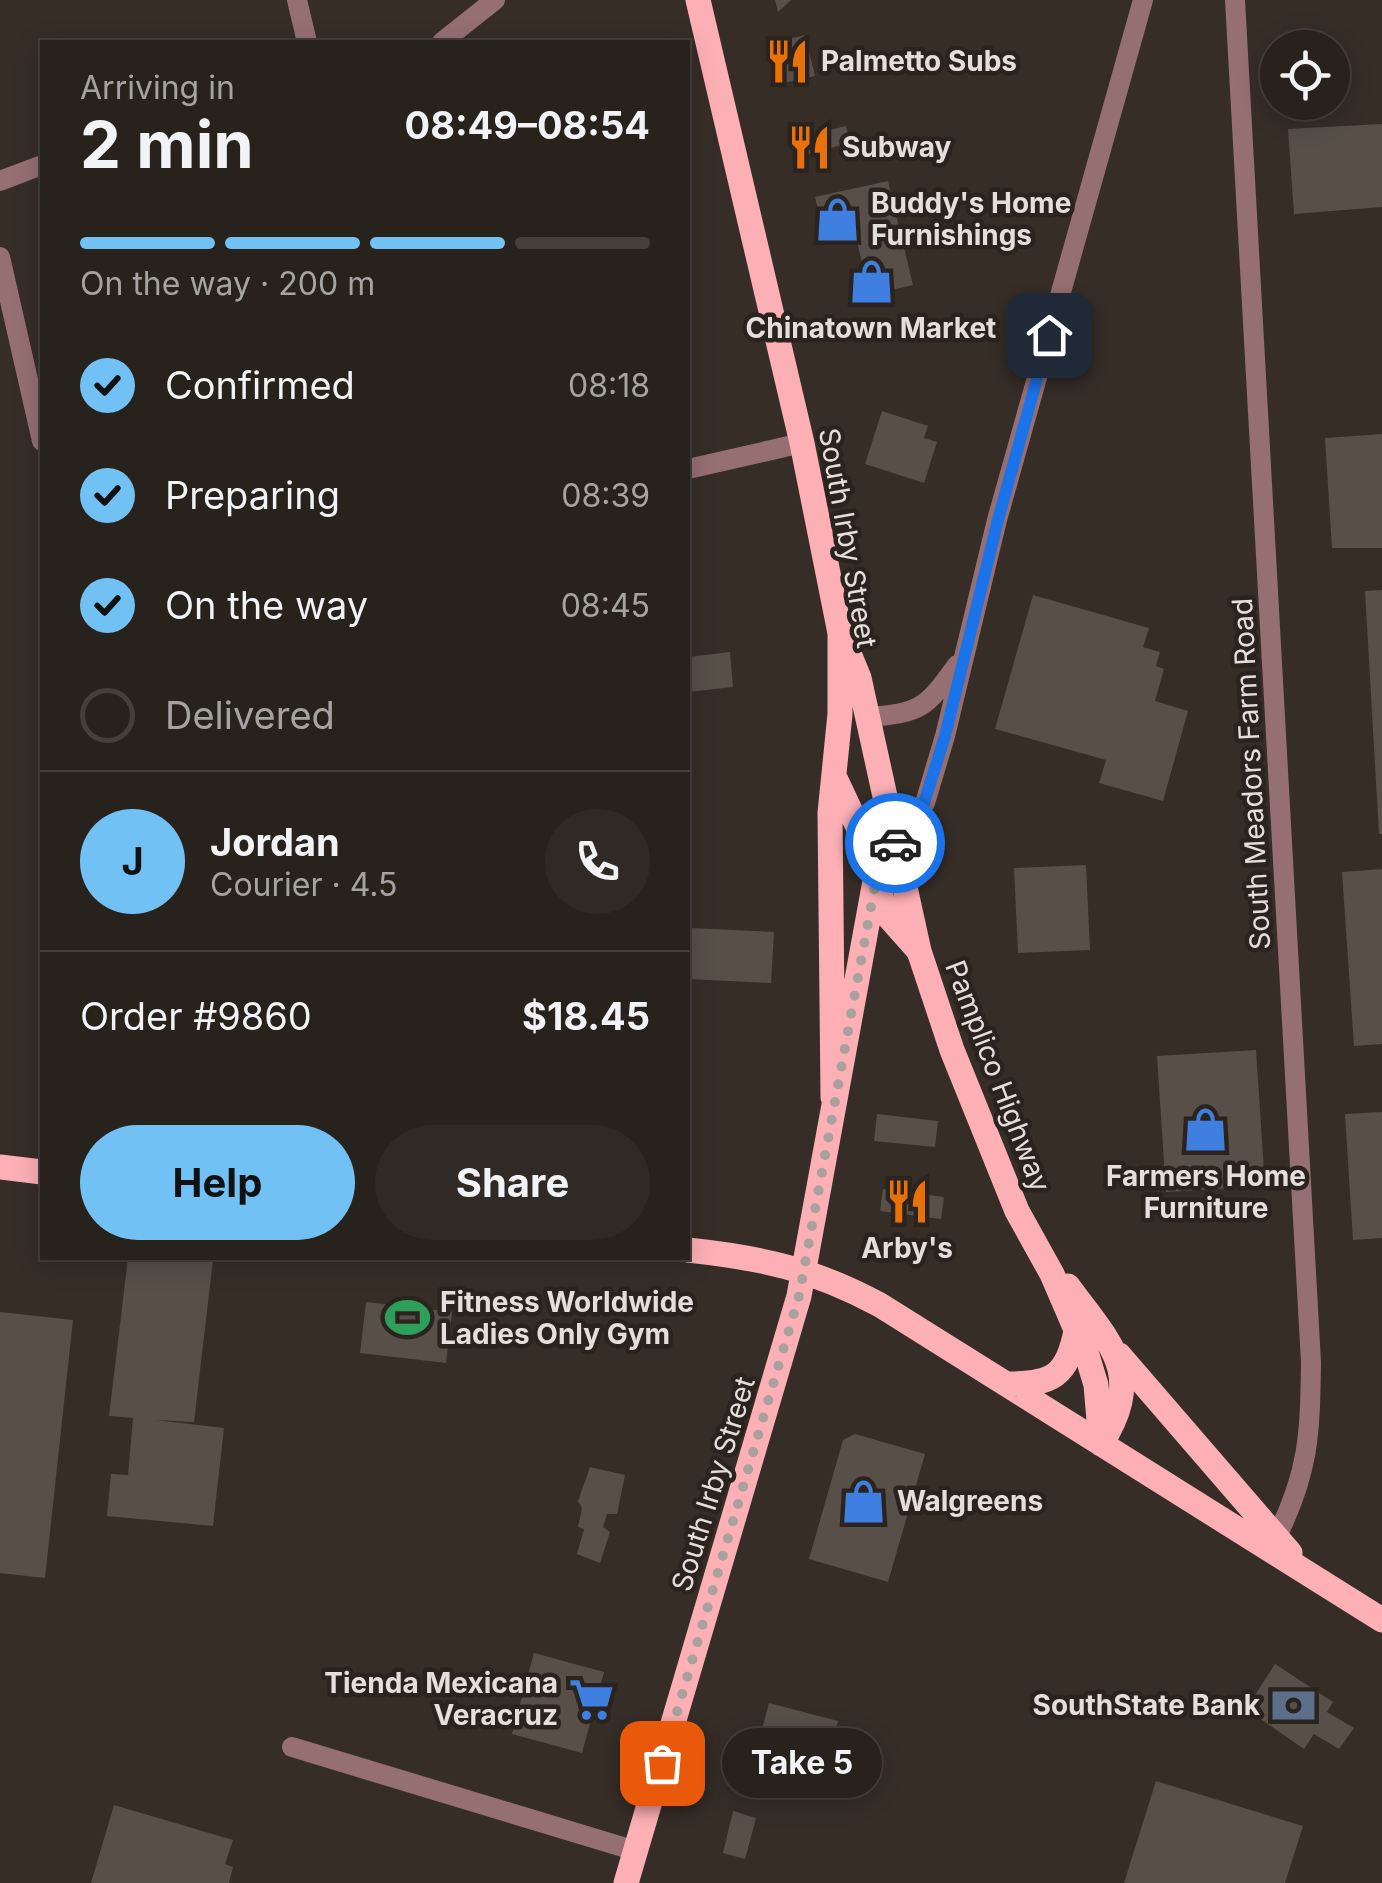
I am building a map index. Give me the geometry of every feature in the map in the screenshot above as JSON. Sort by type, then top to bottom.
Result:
[{"type":"main road","name":"South Irby Street","points":[[698,0],[802,443],[840,632],[840,714],[832,771],[833,1097]]},
{"type":"main road","name":"Pamplico Highway","points":[[840,632],[868,717],[919,951],[972,1109],[1017,1212],[1052,1274],[1096,1384],[1101,1444]]},
{"type":"main road","name":"Pamplico Highway","points":[[832,771],[887,915],[919,951]]},
{"type":"main road","name":"South Irby Street","points":[[626,1883],[805,1269],[833,1097],[852,1018],[876,880],[896,839]]},
{"type":"main road","points":[[0,1167],[40,1172]]},
{"type":"main road","name":"Pamplico Highway","points":[[690,1250],[766,1259],[805,1269],[880,1304],[1382,1620]]},
{"type":"main road","name":"Pamplico Highway","points":[[1052,1274],[1066,1284],[1119,1355],[1311,1574]]},
{"type":"main road","points":[[1008,1384],[1042,1382],[1058,1374],[1070,1357],[1076,1332]]},
{"type":"main road","points":[[1101,1444],[1121,1403],[1119,1355]]},
{"type":"street","points":[[297,0],[307,40]]},
{"type":"street","points":[[445,40],[496,0]]},
{"type":"street","points":[[896,839],[924,803],[1002,505],[1143,0]]},
{"type":"street","name":"South Meadors Farm Road","points":[[1235,0],[1311,1362],[1310,1446],[1294,1502],[1276,1538]]},
{"type":"street","points":[[0,181],[40,167]]},
{"type":"street","points":[[0,257],[6,304],[40,434]]},
{"type":"street","points":[[690,470],[802,443]]},
{"type":"street","points":[[868,717],[913,713],[931,702],[964,655]]},
{"type":"street","points":[[292,1747],[636,1852]]},
{"type":"building","points":[[775,0],[791,0],[778,12]]},
{"type":"building","points":[[805,35],[815,76],[775,85],[766,45]]},
{"type":"building","points":[[1382,124],[1382,207],[1294,214],[1288,129]]},
{"type":"building","points":[[846,126],[850,143],[799,156],[794,139]]},
{"type":"building","points":[[888,181],[913,285],[870,295],[856,238],[826,245],[815,197]]},
{"type":"building","points":[[882,411],[928,426],[924,438],[937,442],[924,483],[865,464]]},
{"type":"building","points":[[1382,434],[1382,548],[1332,548],[1325,438]]},
{"type":"building","points":[[1382,590],[1382,834],[1379,834],[1365,591]]},
{"type":"building","points":[[1033,595],[1149,628],[1143,647],[1160,652],[1156,666],[1164,669],[1155,701],[1188,711],[1163,801],[1099,783],[1106,760],[995,729]]},
{"type":"building","points":[[730,652],[733,687],[690,692],[690,657]]},
{"type":"building","points":[[1086,865],[1090,950],[1018,953],[1014,868]]},
{"type":"building","points":[[1382,869],[1382,1044],[1354,1046],[1342,872]]},
{"type":"building","points":[[691,928],[774,932],[771,983],[690,979]]},
{"type":"building","points":[[1256,1050],[1265,1186],[1166,1192],[1157,1056]]},
{"type":"building","points":[[1382,1112],[1382,1238],[1353,1240],[1345,1114]]},
{"type":"building","points":[[877,1114],[938,1121],[935,1147],[874,1141]]},
{"type":"building","points":[[883,1189],[944,1197],[941,1219],[880,1211]]},
{"type":"building","points":[[128,1260],[213,1260],[194,1422],[155,1420],[224,1428],[213,1526],[107,1516],[111,1474],[128,1475],[133,1418],[109,1416]]},
{"type":"building","points":[[366,1302],[452,1312],[446,1363],[360,1353]]},
{"type":"building","points":[[0,1312],[73,1320],[45,1578],[0,1573]]},
{"type":"building","points":[[855,1434],[925,1454],[888,1582],[809,1559],[843,1440]]},
{"type":"building","points":[[590,1467],[625,1475],[617,1514],[607,1514],[603,1527],[610,1532],[600,1563],[577,1554],[584,1529],[578,1527],[582,1508],[578,1501]]},
{"type":"building","points":[[534,1653],[604,1672],[582,1753],[512,1734]]},
{"type":"building","points":[[1275,1664],[1333,1702],[1327,1712],[1354,1728],[1339,1749],[1314,1734],[1304,1749],[1246,1709]]},
{"type":"building","points":[[769,1703],[838,1721],[828,1758],[759,1740]]},
{"type":"building","points":[[1156,1781],[1303,1826],[1285,1883],[1124,1883]]},
{"type":"building","points":[[114,1805],[233,1840],[225,1864],[233,1867],[229,1883],[91,1883]]},
{"type":"building","points":[[733,1811],[756,1818],[745,1859],[723,1853]]},
{"type":"way so far","points":[[662,1763],[799,1296],[876,880],[895,843]]},
{"type":"place","name":"Palmetto Subs","points":[[788,61]]},
{"type":"place","name":"Subway","points":[[809,147]]},
{"type":"place","name":"Buddy's Home Furnishings","points":[[838,219]]},
{"type":"place","name":"Chinatown Market","points":[[871,282]]},
{"type":"place","name":"Farmers Home Furniture","points":[[1206,1130]]},
{"type":"place","name":"Arby's","points":[[907,1202]]},
{"type":"place","name":"Fitness Worldwide Ladies Only Gym","points":[[407,1318]]},
{"type":"place","name":"Walgreens","points":[[864,1501]]},
{"type":"place","name":"Tienda Mexicana Veracruz","points":[[591,1699]]},
{"type":"place","name":"SouthState Bank","points":[[1293,1705]]},
{"type":"place","name":"Take 5","points":[[662,1763]]},
{"type":"route","points":[[895,843],[924,803],[945,736],[1049,335]]}]
